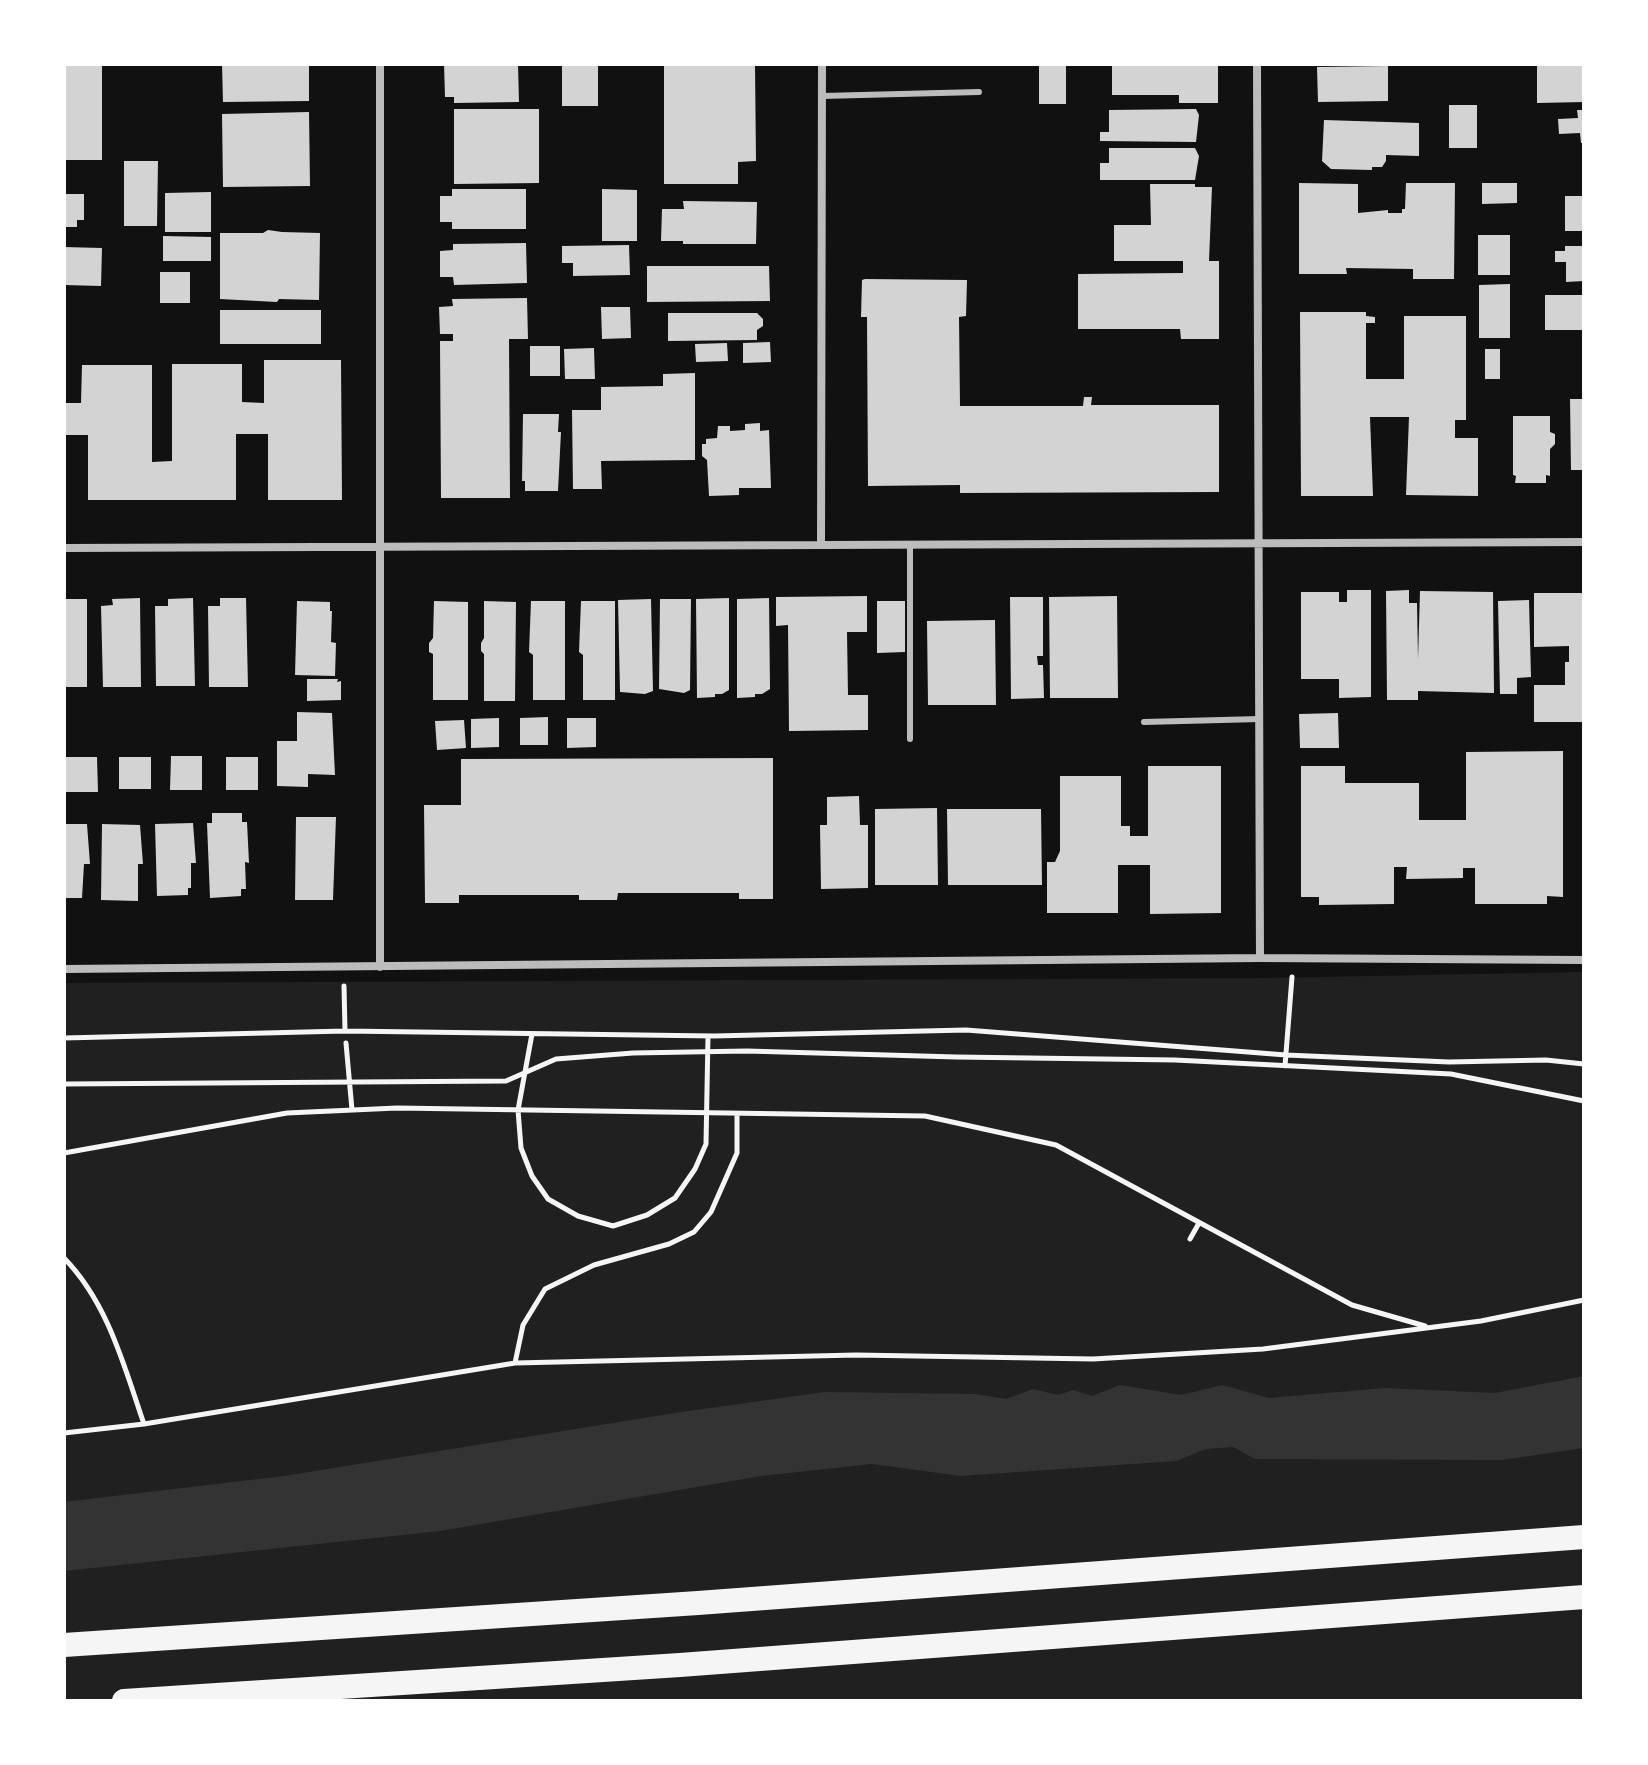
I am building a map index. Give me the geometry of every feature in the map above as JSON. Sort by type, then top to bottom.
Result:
[{"type":"highway","points":[[64,1645],[729,1601],[1584,1537]]},
{"type":"highway","points":[[124,1701],[680,1665],[1584,1597]]},
{"type":"street","points":[[380,64],[380,967]]},
{"type":"street","points":[[821,545],[822,64]]},
{"type":"street","points":[[1257,64],[1260,958]]},
{"type":"street","points":[[64,548],[1584,542]]},
{"type":"street","points":[[64,969],[1260,958],[1584,960]]},
{"type":"lane","points":[[822,96],[979,92]]},
{"type":"lane","points":[[910,545],[910,739]]},
{"type":"lane","points":[[1144,722],[1260,719]]},
{"type":"path","points":[[1260,958],[1293,978],[1285,1067]]},
{"type":"path","points":[[345,1022],[345,1031]]},
{"type":"path","points":[[64,1038],[345,1031],[708,1036],[966,1030],[1286,1055],[1449,1062],[1546,1060],[1584,1064]]},
{"type":"path","points":[[532,1034],[518,1110],[521,1148],[532,1176],[548,1199],[578,1216],[613,1226],[647,1215],[675,1198],[695,1169],[706,1144],[708,1036]]},
{"type":"path","points":[[346,1043],[352,1111]]},
{"type":"path","points":[[64,1084],[506,1081],[556,1059],[708,1051],[1145,1060],[1451,1074],[1584,1101]]},
{"type":"path","points":[[64,1153],[287,1113],[397,1108],[925,1116],[1056,1145],[1352,1305],[1430,1328]]},
{"type":"path","points":[[515,1363],[523,1325],[545,1289],[594,1265],[669,1244],[694,1232],[711,1212],[737,1153],[737,1114]]},
{"type":"path","points":[[1190,1239],[1199,1223]]},
{"type":"path","points":[[64,1258],[78,1272],[112,1330],[144,1424]]},
{"type":"path","points":[[64,1433],[144,1424],[515,1363],[856,1355],[1093,1359],[1263,1349],[1481,1321],[1582,1299]]},
{"type":"shaded area","points":[[1584,972],[1584,1701],[64,1701],[64,983],[1262,978]]},
{"type":"shaded area","points":[[1584,1376],[1584,1448],[1502,1460],[1255,1459],[1233,1447],[1206,1449],[1176,1461],[961,1476],[872,1464],[761,1476],[440,1531],[64,1571],[64,1502],[284,1476],[825,1392],[975,1394],[1006,1399],[1033,1389],[1058,1395],[1073,1390],[1092,1396],[1120,1385],[1181,1395],[1222,1385],[1269,1398],[1385,1388],[1495,1393]]},
{"type":"building","points":[[64,64],[102,64],[102,160],[64,160]]},
{"type":"building","points":[[222,64],[309,64],[309,101],[223,102]]},
{"type":"building","points":[[444,64],[518,64],[519,102],[454,103],[454,97],[445,97]]},
{"type":"building","points":[[562,64],[598,64],[598,106],[562,106]]},
{"type":"building","points":[[664,64],[755,64],[756,161],[738,162],[738,184],[664,184]]},
{"type":"building","points":[[1039,64],[1066,64],[1066,104],[1039,104]]},
{"type":"building","points":[[1112,64],[1218,64],[1218,103],[1179,103],[1179,95],[1112,95]]},
{"type":"building","points":[[1537,64],[1584,64],[1584,102],[1537,103]]},
{"type":"building","points":[[1388,66],[1388,101],[1318,102],[1317,67]]},
{"type":"building","points":[[1449,105],[1477,105],[1477,148],[1449,148]]},
{"type":"building","points":[[454,109],[539,109],[539,183],[454,184]]},
{"type":"building","points":[[1196,109],[1199,115],[1196,142],[1100,141],[1100,132],[1109,132],[1109,110]]},
{"type":"building","points":[[1577,110],[1584,110],[1584,143],[1581,143],[1580,133],[1559,134],[1558,119],[1578,118]]},
{"type":"building","points":[[309,112],[310,186],[223,187],[222,114]]},
{"type":"building","points":[[1324,120],[1419,123],[1419,156],[1386,155],[1382,167],[1372,167],[1372,170],[1331,169],[1322,161]]},
{"type":"building","points":[[1109,148],[1195,148],[1199,156],[1195,180],[1100,180],[1100,163],[1109,163]]},
{"type":"building","points":[[124,161],[158,161],[157,226],[124,226]]},
{"type":"building","points":[[1299,183],[1358,184],[1358,213],[1388,210],[1388,213],[1402,213],[1405,209],[1406,183],[1455,183],[1454,279],[1413,279],[1413,269],[1346,268],[1347,274],[1299,274]]},
{"type":"building","points":[[1482,183],[1517,183],[1517,203],[1482,204]]},
{"type":"building","points":[[1150,184],[1212,187],[1209,261],[1219,261],[1219,339],[1181,339],[1180,329],[1078,329],[1078,274],[1183,273],[1183,261],[1114,261],[1114,225],[1151,225]]},
{"type":"building","points":[[452,189],[526,189],[526,229],[452,229],[452,222],[440,222],[440,196],[452,196]]},
{"type":"building","points":[[602,189],[637,190],[637,241],[602,241]]},
{"type":"building","points":[[211,192],[211,232],[165,232],[165,193]]},
{"type":"building","points":[[64,194],[84,194],[84,220],[77,220],[77,227],[64,227]]},
{"type":"building","points":[[1565,196],[1584,196],[1584,231],[1565,231]]},
{"type":"building","points":[[683,201],[757,202],[756,244],[661,241],[662,209],[684,209]]},
{"type":"building","points":[[268,230],[320,233],[319,300],[279,299],[277,302],[220,299],[220,233],[263,233]]},
{"type":"building","points":[[1478,235],[1510,235],[1510,275],[1478,275]]},
{"type":"building","points":[[163,236],[211,237],[211,261],[163,261]]},
{"type":"building","points":[[526,243],[527,283],[454,285],[453,277],[440,277],[440,251],[453,250],[453,244]]},
{"type":"building","points":[[629,245],[630,275],[573,276],[573,263],[562,263],[562,246]]},
{"type":"building","points":[[1565,246],[1584,246],[1584,281],[1566,282],[1566,262],[1555,262],[1555,251],[1565,251]]},
{"type":"building","points":[[64,247],[102,248],[101,286],[64,285]]},
{"type":"building","points":[[647,266],[769,266],[770,301],[647,302]]},
{"type":"building","points":[[160,272],[190,272],[190,303],[160,303]]},
{"type":"building","points":[[862,280],[967,280],[966,316],[959,317],[960,406],[1083,406],[1084,397],[1092,397],[1091,405],[1219,405],[1219,492],[960,493],[960,485],[868,486],[867,317],[861,317]]},
{"type":"building","points":[[1510,284],[1510,338],[1479,338],[1479,285]]},
{"type":"building","points":[[1545,295],[1584,295],[1584,330],[1545,330]]},
{"type":"building","points":[[527,298],[528,339],[509,339],[510,498],[441,498],[440,341],[453,341],[453,334],[440,334],[439,307],[453,306],[452,299]]},
{"type":"building","points":[[601,307],[630,307],[631,338],[602,339]]},
{"type":"building","points":[[220,310],[321,310],[321,344],[220,344]]},
{"type":"building","points":[[1300,312],[1366,312],[1366,316],[1375,317],[1375,323],[1366,323],[1366,379],[1404,379],[1404,316],[1466,316],[1466,420],[1455,420],[1455,438],[1478,438],[1478,496],[1406,495],[1409,417],[1370,417],[1373,496],[1301,496]]},
{"type":"building","points":[[668,313],[757,313],[763,319],[763,326],[757,330],[757,340],[668,341]]},
{"type":"building","points":[[770,342],[771,362],[743,363],[743,343]]},
{"type":"building","points":[[727,343],[728,361],[696,362],[695,344]]},
{"type":"building","points":[[530,346],[560,346],[560,376],[530,376]]},
{"type":"building","points":[[594,348],[595,379],[565,379],[564,349]]},
{"type":"building","points":[[1485,349],[1500,349],[1500,379],[1485,379]]},
{"type":"building","points":[[264,360],[341,360],[342,500],[268,500],[268,434],[236,434],[236,500],[88,500],[88,435],[64,435],[64,403],[81,403],[82,365],[152,365],[152,462],[172,461],[172,364],[242,364],[242,402],[264,403]]},
{"type":"building","points":[[695,373],[695,460],[601,461],[602,489],[573,489],[572,410],[601,410],[601,387],[663,386],[663,374]]},
{"type":"building","points":[[1570,399],[1584,399],[1584,470],[1571,470]]},
{"type":"building","points":[[523,414],[559,414],[558,491],[525,491],[525,481],[522,481]]},
{"type":"building","points":[[1513,416],[1550,416],[1550,432],[1555,434],[1555,444],[1550,449],[1550,476],[1546,475],[1546,483],[1515,483]]},
{"type":"building","points":[[760,423],[760,431],[769,430],[771,488],[739,488],[739,495],[709,496],[707,460],[702,456],[702,444],[706,444],[706,439],[717,438],[718,426],[730,426],[730,431],[745,430],[745,424]]},
{"type":"building","points":[[1347,590],[1371,590],[1371,697],[1339,698],[1339,679],[1301,679],[1301,592],[1339,592],[1339,602],[1347,602]]},
{"type":"building","points":[[1409,590],[1409,603],[1417,603],[1418,659],[1420,591],[1493,592],[1494,693],[1418,691],[1418,700],[1387,700],[1386,591]]},
{"type":"building","points":[[1534,593],[1584,593],[1584,722],[1534,722],[1534,685],[1565,685],[1569,646],[1534,647]]},
{"type":"building","points":[[867,596],[867,632],[847,632],[848,695],[868,695],[868,730],[789,731],[788,625],[776,626],[776,597]]},
{"type":"building","points":[[1117,596],[1118,698],[1050,698],[1049,597]]},
{"type":"building","points":[[1010,597],[1043,597],[1043,656],[1037,656],[1038,665],[1043,665],[1044,698],[1011,699]]},
{"type":"building","points":[[140,598],[141,687],[103,687],[101,606],[113,605],[112,599]]},
{"type":"building","points":[[193,598],[195,686],[156,686],[155,606],[168,606],[168,599]]},
{"type":"building","points":[[220,598],[246,598],[248,687],[209,687],[208,606],[220,606]]},
{"type":"building","points":[[729,598],[729,690],[715,694],[715,697],[697,698],[696,599]]},
{"type":"building","points":[[769,598],[770,689],[755,694],[755,697],[737,698],[737,599]]},
{"type":"building","points":[[64,599],[87,599],[87,687],[64,687]]},
{"type":"building","points":[[651,599],[653,691],[645,694],[620,692],[618,600]]},
{"type":"building","points":[[660,599],[691,599],[690,690],[684,693],[659,689]]},
{"type":"building","points":[[1529,600],[1531,677],[1517,678],[1517,694],[1500,694],[1498,601]]},
{"type":"building","points":[[297,601],[330,602],[331,642],[336,643],[335,676],[295,675]]},
{"type":"building","points":[[434,601],[468,602],[468,700],[433,700],[433,654],[429,652],[429,643],[433,638]]},
{"type":"building","points":[[484,601],[516,602],[515,701],[484,701],[484,654],[481,643],[484,638]]},
{"type":"building","points":[[531,601],[565,601],[565,700],[533,700],[533,655],[529,652]]},
{"type":"building","points":[[581,601],[615,601],[615,700],[583,700],[583,655],[579,652]]},
{"type":"building","points":[[877,601],[905,601],[905,652],[877,653]]},
{"type":"building","points":[[995,620],[996,705],[928,705],[927,621]]},
{"type":"building","points":[[307,679],[338,679],[337,682],[341,681],[341,700],[307,701]]},
{"type":"building","points":[[297,712],[332,713],[335,775],[308,774],[308,787],[277,786],[277,741],[297,741]]},
{"type":"building","points":[[1338,713],[1339,748],[1300,748],[1299,714]]},
{"type":"building","points":[[548,717],[548,745],[520,745],[520,718]]},
{"type":"building","points":[[499,718],[499,747],[471,748],[471,719]]},
{"type":"building","points":[[567,718],[596,718],[596,747],[567,748]]},
{"type":"building","points":[[464,720],[466,748],[437,750],[435,721]]},
{"type":"building","points":[[1563,751],[1563,897],[1547,896],[1547,904],[1475,904],[1475,868],[1463,868],[1463,878],[1406,879],[1407,867],[1394,867],[1394,904],[1319,905],[1319,897],[1301,897],[1301,766],[1345,766],[1345,783],[1419,783],[1419,820],[1466,820],[1466,752]]},
{"type":"building","points":[[171,756],[202,756],[202,790],[170,790]]},
{"type":"building","points":[[65,757],[97,757],[98,792],[66,792]]},
{"type":"building","points":[[119,757],[151,757],[151,789],[119,789]]},
{"type":"building","points":[[226,757],[258,757],[258,790],[226,790]]},
{"type":"building","points":[[773,758],[773,899],[739,899],[739,893],[618,893],[617,900],[579,900],[579,895],[459,895],[459,903],[425,903],[424,805],[461,805],[461,759]]},
{"type":"building","points":[[1148,766],[1221,766],[1221,913],[1150,914],[1150,865],[1118,865],[1118,913],[1047,913],[1047,862],[1055,862],[1060,851],[1060,776],[1121,776],[1121,826],[1130,826],[1130,836],[1148,836]]},
{"type":"building","points":[[859,796],[860,825],[868,825],[868,888],[821,889],[820,825],[827,825],[827,797]]},
{"type":"building","points":[[937,808],[938,885],[875,885],[875,809]]},
{"type":"building","points":[[947,809],[1041,809],[1042,885],[948,885]]},
{"type":"building","points":[[212,813],[242,813],[242,822],[247,822],[249,863],[245,862],[246,889],[241,889],[241,896],[210,898],[207,823],[212,823]]},
{"type":"building","points":[[296,817],[336,817],[333,900],[295,900]]},
{"type":"building","points":[[193,823],[196,863],[191,863],[188,895],[157,896],[155,824]]},
{"type":"building","points":[[64,824],[87,824],[90,864],[84,864],[82,898],[64,898]]},
{"type":"building","points":[[102,824],[140,825],[143,864],[138,864],[138,901],[101,900]]}]
